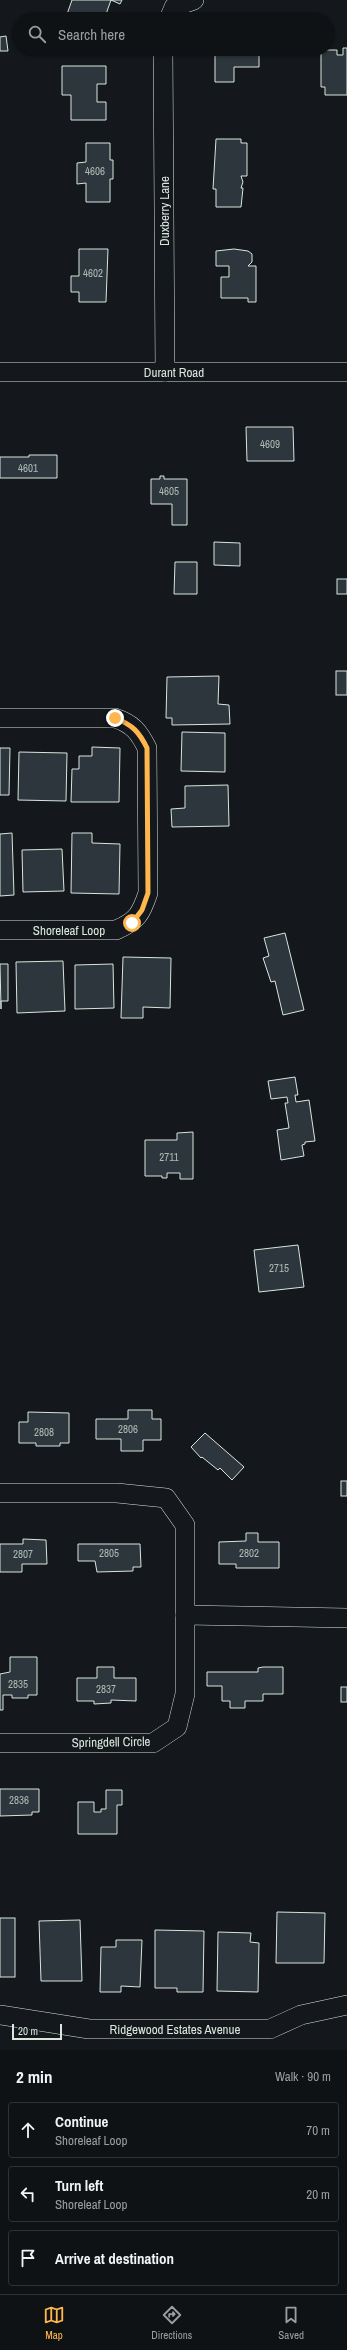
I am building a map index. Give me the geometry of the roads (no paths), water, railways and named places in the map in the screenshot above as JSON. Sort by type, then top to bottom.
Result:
[{"type":"street","points":[[172,12],[174,7],[194,0]]},
{"type":"street","name":"Duxberry Lane","points":[[163,56],[165,372]]},
{"type":"street","name":"Durant Road","points":[[0,372],[347,372]]},
{"type":"street","name":"Shoreleaf Loop","points":[[0,718],[115,718],[129,723],[138,730],[147,748],[148,893],[142,910],[132,923],[116,930],[0,930]]},
{"type":"street","name":"Springdell Circle","points":[[0,1493],[117,1493],[166,1498],[185,1525],[185,1694],[177,1726],[152,1743],[0,1743]]},
{"type":"street","points":[[185,1615],[347,1618]]},
{"type":"street","name":"Ridgewood Estates Avenue","points":[[0,2015],[89,2029],[270,2029],[301,2016],[347,2005]]}]
